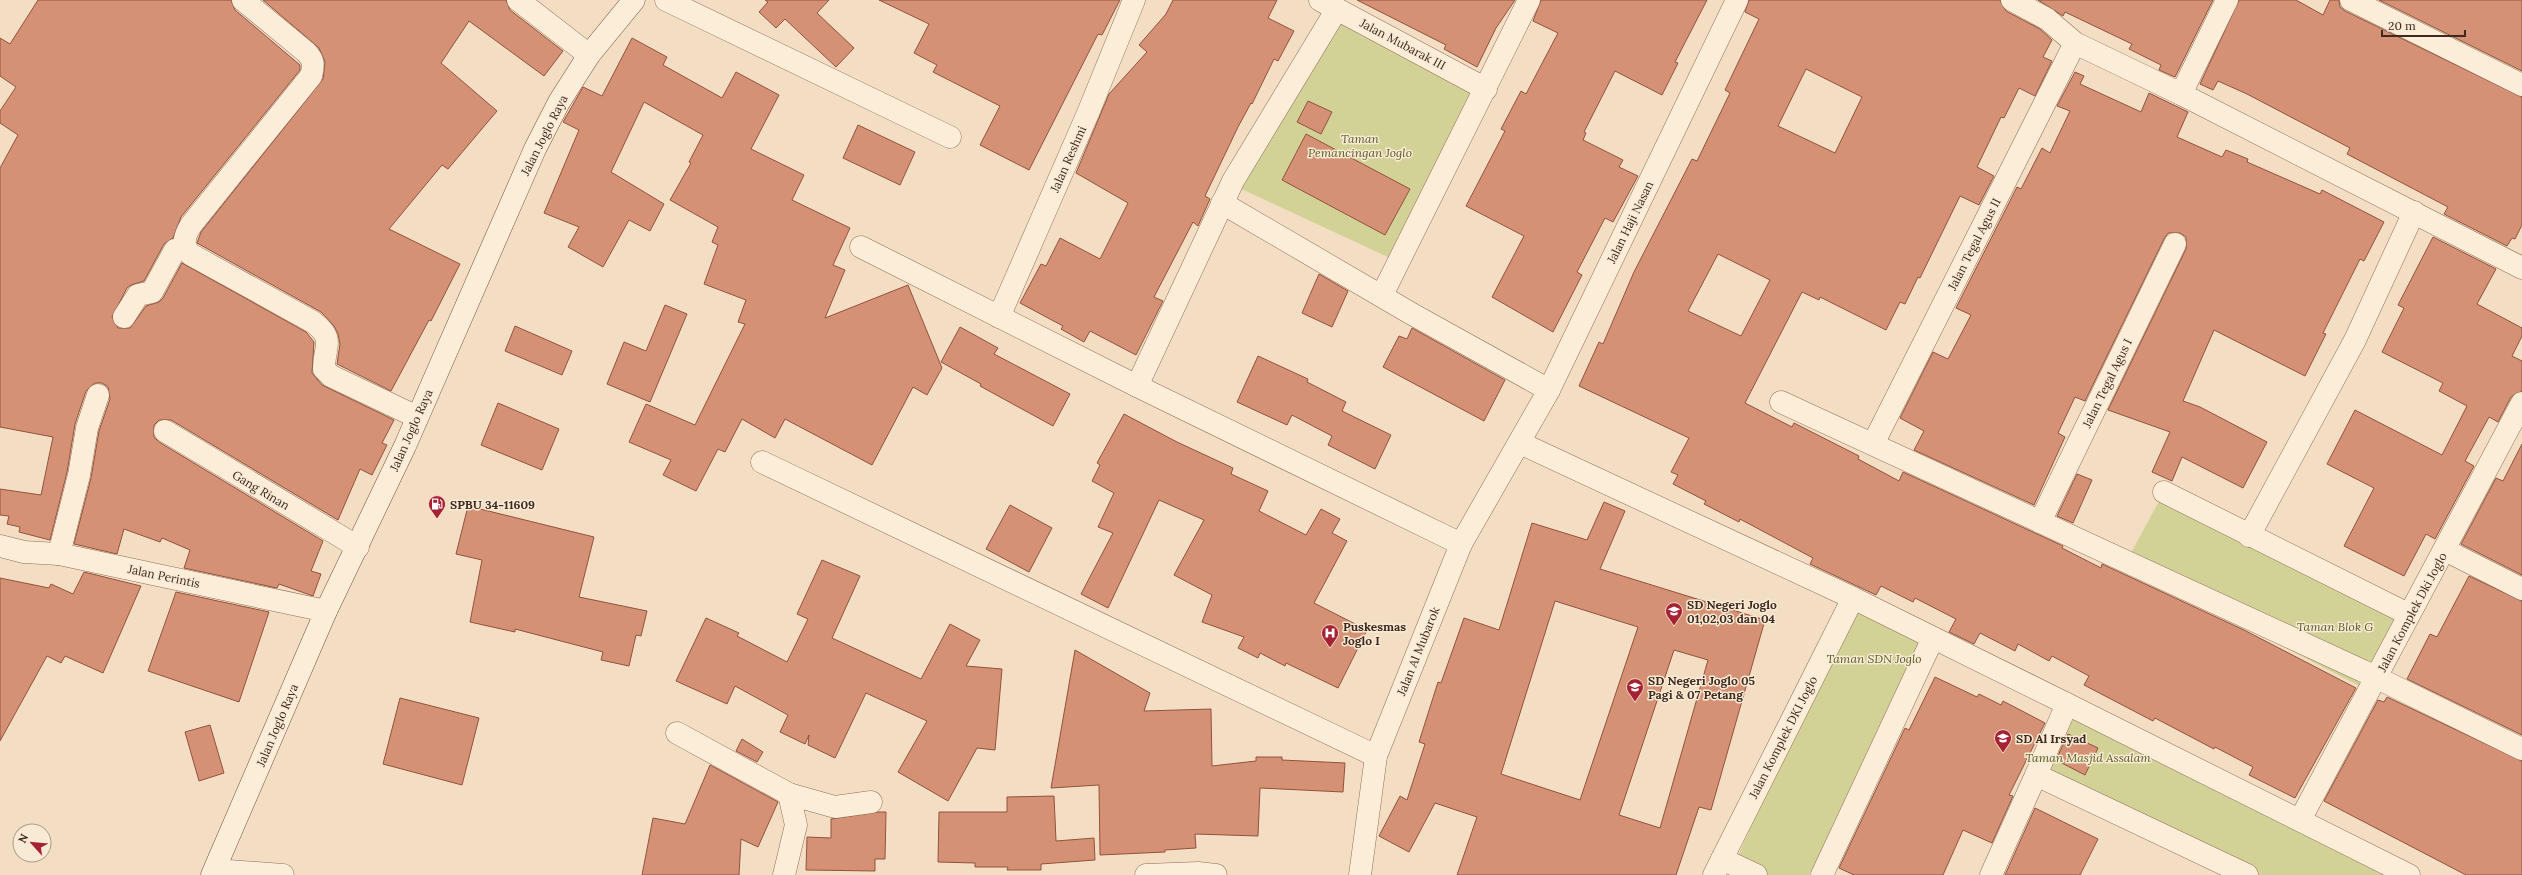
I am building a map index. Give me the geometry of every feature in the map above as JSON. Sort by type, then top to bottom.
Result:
[{"type":"street","points":[[243,0],[306,52],[311,57],[314,66],[311,76],[191,225],[184,240],[186,249],[190,254],[313,322],[325,332],[329,342],[324,358],[324,369],[331,376],[417,417]]},
{"type":"street","points":[[518,0],[589,55]]},
{"type":"street","name":"Jalan Joglo Raya","points":[[214,872],[326,611],[358,547],[417,417],[535,149],[559,102],[589,55],[634,0]]},
{"type":"street","points":[[666,0],[950,137]]},
{"type":"street","name":"Jalan Reshmi","points":[[999,317],[1088,113],[1134,0]]},
{"type":"street","points":[[1382,295],[1486,89],[1529,0]]},
{"type":"street","name":"Jalan Haji Nasan","points":[[1520,443],[1549,390],[1737,0]]},
{"type":"street","points":[[2012,0],[2047,19],[2075,43],[2181,94],[2522,268]]},
{"type":"street","points":[[2181,94],[2227,0]]},
{"type":"street","points":[[2351,0],[2522,85]]},
{"type":"street","points":[[1137,386],[1222,202],[1329,4]]},
{"type":"street","name":"Jalan Mubarak III","points":[[1329,4],[1486,89]]},
{"type":"street","name":"Jalan Tegal Agus II","points":[[1873,444],[2075,43]]},
{"type":"street","points":[[1222,202],[1412,314],[1549,390]]},
{"type":"street","points":[[2249,536],[2355,340],[2414,212]]},
{"type":"street","name":"Jalan Tegal Agus I","points":[[2040,522],[2175,244]]},
{"type":"street","points":[[861,247],[1137,386],[1461,544]]},
{"type":"street","points":[[124,317],[138,295],[152,292],[174,250],[186,249]]},
{"type":"street","points":[[59,554],[79,475],[87,428],[98,395]]},
{"type":"street","points":[[1781,402],[2377,677],[2522,749]]},
{"type":"street","name":"Jalan Komplek Dki Joglo","points":[[2300,820],[2377,677],[2408,614],[2519,417]]},
{"type":"street","name":"Gang Rinan","points":[[165,431],[358,547]]},
{"type":"street","points":[[1520,443],[1853,598],[2409,875]]},
{"type":"street","name":"Jalan Al Mubarok","points":[[1360,875],[1376,756],[1461,544],[1520,443]]},
{"type":"street","points":[[762,462],[1376,756]]},
{"type":"street","points":[[2164,492],[2249,536],[2408,614]]},
{"type":"street","name":"Jalan Perintis","points":[[0,546],[24,552],[59,554],[326,611]]},
{"type":"street","points":[[2445,550],[2522,589]]},
{"type":"street","name":"Jalan Komplek DKI Joglo","points":[[1718,867],[1853,598]]},
{"type":"street","points":[[1822,875],[1933,638]]},
{"type":"street","points":[[1991,875],[2067,704]]},
{"type":"street","points":[[677,733],[789,794],[835,807],[871,802]]},
{"type":"street","points":[[2036,775],[2247,875]]},
{"type":"street","points":[[784,875],[796,825],[789,794]]},
{"type":"street","points":[[1718,867],[1756,875]]},
{"type":"street","points":[[214,872],[283,875]]},
{"type":"street","points":[[1146,875],[1198,873],[1216,875]]},
{"type":"green space","name":"Taman Pemancingan Joglo","points":[[1332,12],[1482,91],[1405,265],[1235,186]]},
{"type":"green space","name":"Taman Blok G","points":[[2164,492],[2403,613],[2361,687],[2125,564]]},
{"type":"green space","name":"Taman SDN Joglo","points":[[1853,598],[1933,638],[1809,875],[1756,875],[1734,865]]},
{"type":"green space","name":"Taman Masjid Assalam","points":[[2067,704],[2409,875],[2247,875],[2036,775]]},
{"type":"building","points":[[38,0],[231,0],[235,10],[300,65],[300,70],[181,217],[173,238],[164,244],[144,281],[131,285],[127,288],[112,317],[118,328],[130,328],[146,306],[159,302],[163,298],[182,263],[306,332],[314,342],[312,373],[322,385],[394,420],[382,443],[387,445],[372,475],[360,469],[338,520],[171,420],[159,420],[154,425],[154,437],[159,442],[323,541],[311,571],[321,574],[313,596],[279,584],[277,588],[184,568],[190,550],[162,538],[160,542],[124,529],[117,554],[74,544],[91,478],[99,431],[110,399],[108,387],[102,383],[95,383],[86,391],[75,424],[67,472],[50,540],[19,532],[20,527],[7,524],[9,516],[0,515],[0,489],[41,495],[53,437],[0,427],[0,168],[18,135],[0,123],[0,111],[16,87],[0,76],[0,38],[10,44]]},
{"type":"building","points":[[263,0],[506,0],[510,10],[563,51],[544,76],[469,21],[441,63],[497,111],[448,169],[442,165],[389,229],[460,264],[431,321],[429,320],[391,391],[337,364],[340,344],[338,334],[334,326],[321,312],[197,243],[201,232],[323,79],[325,62],[319,48]]},
{"type":"building","points":[[765,0],[829,0],[817,13],[854,48],[836,67],[785,19],[776,28],[759,12],[768,2]]},
{"type":"building","points":[[879,0],[1120,0],[1102,35],[1098,34],[1029,170],[980,145],[1000,106],[933,72],[937,65],[914,53],[929,24]]},
{"type":"building","points":[[1173,0],[1277,0],[1268,18],[1294,31],[1278,61],[1274,59],[1252,104],[1251,103],[1238,127],[1205,196],[1210,199],[1198,226],[1193,222],[1154,297],[1163,301],[1136,355],[1090,331],[1084,342],[1061,329],[1063,326],[1020,303],[1041,264],[1046,266],[1060,238],[1100,259],[1128,203],[1076,173],[1109,94],[1147,52],[1139,45],[1166,14]]},
{"type":"building","points":[[1357,0],[1515,0],[1496,28],[1477,67],[1444,49],[1446,45]]},
{"type":"building","points":[[1541,0],[1707,0],[1675,62],[1678,63],[1662,95],[1615,71],[1584,132],[1586,133],[1583,140],[1623,160],[1619,167],[1638,176],[1613,222],[1605,218],[1577,272],[1582,275],[1553,332],[1492,297],[1524,236],[1466,206],[1505,131],[1501,129],[1521,91],[1526,94],[1558,33],[1533,21]]},
{"type":"building","points":[[1749,0],[2000,0],[2006,11],[2040,29],[2052,40],[2043,57],[2052,61],[2035,96],[2019,88],[2004,118],[2001,117],[1977,167],[1994,176],[1979,205],[1960,196],[1920,278],[1918,277],[1905,304],[1900,302],[1886,330],[1820,297],[1819,300],[1802,292],[1745,403],[1792,427],[1794,423],[1859,456],[1858,459],[1899,481],[1903,472],[2063,546],[2062,548],[2101,568],[2102,564],[2244,630],[2356,688],[2295,798],[2249,775],[2253,767],[2215,747],[2214,749],[2155,718],[2153,721],[2084,685],[2089,676],[2052,656],[2049,661],[2018,644],[2015,651],[1980,633],[1974,644],[1949,632],[1956,619],[1915,598],[1913,602],[1881,586],[1876,595],[1810,564],[1813,558],[1740,519],[1739,522],[1704,504],[1706,501],[1673,484],[1678,475],[1671,472],[1689,438],[1579,386],[1599,342],[1603,344],[1634,272],[1692,159],[1697,161],[1730,93],[1725,90],[1759,19],[1745,12]],"holes":[[[1806,69],[1862,97],[1835,153],[1778,126]],[[1718,254],[1770,280],[1741,336],[1688,311]]]},
{"type":"building","points":[[2038,0],[2213,0],[2175,77],[2159,70],[2161,65],[2129,49],[2132,44],[2065,12],[2063,16]]},
{"type":"building","points":[[2239,0],[2296,0],[2323,15],[2330,0],[2339,0],[2340,7],[2345,11],[2522,97],[2522,225],[2515,239],[2512,238],[2507,246],[2444,214],[2448,207],[2347,154],[2350,148],[2247,94],[2218,81],[2213,90],[2200,84]]},
{"type":"building","points":[[2379,0],[2522,0],[2522,71]]},
{"type":"building","points":[[632,38],[667,57],[663,65],[722,98],[736,72],[779,95],[751,149],[804,175],[792,200],[850,228],[833,265],[845,270],[825,318],[908,285],[942,368],[927,395],[913,387],[872,465],[785,419],[775,438],[742,419],[725,452],[718,449],[696,491],[663,475],[671,460],[629,442],[646,404],[695,425],[745,324],[738,322],[746,300],[704,284],[718,245],[712,242],[718,227],[670,200],[691,163],[689,162],[703,135],[644,102],[611,172],[664,204],[650,231],[629,220],[603,267],[568,247],[579,227],[544,213],[579,130],[563,122],[583,87],[602,96]]},
{"type":"building","points":[[2075,72],[2084,76],[2080,84],[2141,112],[2149,93],[2188,112],[2177,137],[2222,157],[2226,150],[2248,159],[2247,162],[2320,194],[2322,190],[2384,222],[2364,261],[2360,259],[2323,333],[2326,334],[2305,376],[2214,330],[2183,401],[2200,407],[2267,442],[2243,488],[2182,457],[2172,481],[2152,472],[2170,432],[2108,410],[2186,249],[2186,237],[2180,233],[2168,233],[2164,239],[2085,401],[2075,397],[2058,433],[2065,437],[2034,505],[1914,450],[1924,431],[1900,418],[1933,352],[1948,359],[1971,315],[1956,308],[2017,187],[2021,189],[2042,148],[2050,153],[2070,111],[2057,106]]},
{"type":"building","points":[[1308,101],[1332,112],[1321,134],[1297,122]]},
{"type":"building","points":[[858,125],[915,152],[900,185],[843,158]]},
{"type":"building","points":[[1306,134],[1410,189],[1385,235],[1282,180]]},
{"type":"building","points":[[2433,237],[2496,269],[2477,304],[2522,328],[2522,336],[2512,356],[2522,361],[2522,391],[2511,397],[2498,422],[2489,417],[2465,461],[2474,466],[2435,539],[2426,534],[2404,576],[2344,546],[2374,488],[2327,464],[2355,410],[2442,455],[2467,406],[2439,391],[2443,383],[2382,352],[2404,308],[2398,305]]},
{"type":"building","points":[[1319,274],[1348,291],[1332,327],[1302,313]]},
{"type":"building","points":[[665,305],[687,314],[650,402],[607,384],[624,342],[646,351]]},
{"type":"building","points":[[515,326],[572,351],[562,375],[505,351]]},
{"type":"building","points":[[960,327],[998,348],[994,354],[1070,394],[1053,426],[980,386],[981,384],[941,362]]},
{"type":"building","points":[[1412,328],[1505,380],[1484,421],[1383,367],[1399,336],[1407,339]]},
{"type":"building","points":[[1258,356],[1308,379],[1307,382],[1346,402],[1342,411],[1391,435],[1375,469],[1328,445],[1332,436],[1292,415],[1287,425],[1237,402]]},
{"type":"building","points":[[498,403],[559,429],[542,470],[481,445]]},
{"type":"building","points":[[1124,414],[1177,442],[1233,468],[1231,474],[1268,491],[1259,511],[1306,535],[1321,509],[1340,519],[1332,533],[1347,541],[1314,603],[1367,630],[1338,688],[1286,663],[1285,666],[1260,653],[1258,658],[1238,648],[1244,637],[1202,622],[1212,595],[1174,575],[1204,520],[1159,500],[1108,608],[1081,594],[1113,533],[1098,527],[1114,493],[1092,481],[1100,465],[1097,463]]},
{"type":"building","points":[[2522,444],[2522,575],[2461,544],[2496,478],[2503,481]]},
{"type":"building","points":[[2077,474],[2092,480],[2073,523],[2057,516]]},
{"type":"building","points":[[1604,502],[1625,511],[1600,569],[1765,620],[1711,810],[1699,807],[1676,875],[1457,875],[1477,817],[1435,803],[1409,852],[1379,836],[1400,796],[1407,800],[1425,744],[1419,742],[1438,682],[1441,683],[1464,618],[1499,630],[1532,523],[1587,540]],"holes":[[[1555,601],[1638,627],[1580,800],[1501,774]],[[1674,650],[1708,660],[1660,828],[1619,815]]]},
{"type":"building","points":[[1010,505],[1052,528],[1029,572],[986,549]]},
{"type":"building","points":[[468,506],[594,537],[579,597],[647,611],[641,636],[636,635],[629,666],[601,660],[603,652],[515,629],[515,632],[470,622],[482,560],[456,554]]},
{"type":"building","points":[[822,560],[860,576],[832,638],[921,679],[950,624],[980,640],[966,666],[1002,669],[995,750],[977,748],[948,801],[898,772],[927,721],[866,693],[835,758],[808,745],[809,735],[805,744],[780,732],[788,715],[735,686],[727,704],[676,681],[706,618],[739,633],[737,636],[787,662],[808,619],[797,614]]},
{"type":"building","points":[[84,572],[141,586],[103,673],[65,656],[61,663],[47,656],[0,741],[0,578],[49,588],[51,584],[73,594]]},
{"type":"building","points":[[2469,576],[2522,601],[2522,735],[2407,679],[2430,634],[2437,637]]},
{"type":"building","points":[[176,592],[269,612],[239,702],[148,671]]},
{"type":"building","points":[[1075,650],[1150,693],[1144,711],[1211,709],[1212,766],[1256,761],[1256,757],[1282,757],[1282,760],[1345,763],[1343,792],[1260,788],[1258,836],[1195,834],[1196,848],[1165,850],[1165,852],[1100,855],[1099,785],[1051,788]]},
{"type":"building","points":[[1935,677],[1977,697],[1979,694],[2001,705],[2003,701],[2045,723],[2009,795],[2013,796],[1992,843],[1963,830],[1943,875],[1854,875],[1839,868],[1905,728],[1909,730]]},
{"type":"building","points":[[2387,697],[2522,761],[2522,875],[2466,875],[2324,801],[2378,700],[2384,702]]},
{"type":"building","points":[[400,698],[479,718],[462,785],[383,764]]},
{"type":"building","points":[[210,725],[224,773],[199,781],[185,732]]},
{"type":"building","points":[[2068,734],[2098,748],[2085,775],[2056,760]]},
{"type":"building","points":[[742,739],[763,752],[757,762],[736,751]]},
{"type":"building","points":[[710,765],[778,802],[758,847],[741,839],[739,875],[642,875],[653,818],[685,824]]},
{"type":"building","points":[[1054,796],[1056,841],[1094,838],[1095,860],[1041,864],[1041,870],[1007,870],[1008,867],[975,867],[975,863],[938,862],[939,812],[1007,812],[1007,797]]},
{"type":"building","points":[[2035,808],[2098,839],[2080,875],[2005,875]]},
{"type":"building","points":[[886,812],[885,859],[875,859],[875,871],[806,870],[807,837],[831,838],[831,819]]},
{"type":"place","name":"SPBU 34-11609","points":[[437,519]]},
{"type":"place","name":"SD Negeri Joglo 01,02,03 dan 04","points":[[1674,626]]},
{"type":"place","name":"Puskesmas Joglo I","points":[[1330,648]]},
{"type":"place","name":"SD Negeri Joglo 05 Pagi & 07 Petang","points":[[1635,702]]},
{"type":"place","name":"SD Al Irsyad","points":[[2003,753]]}]
